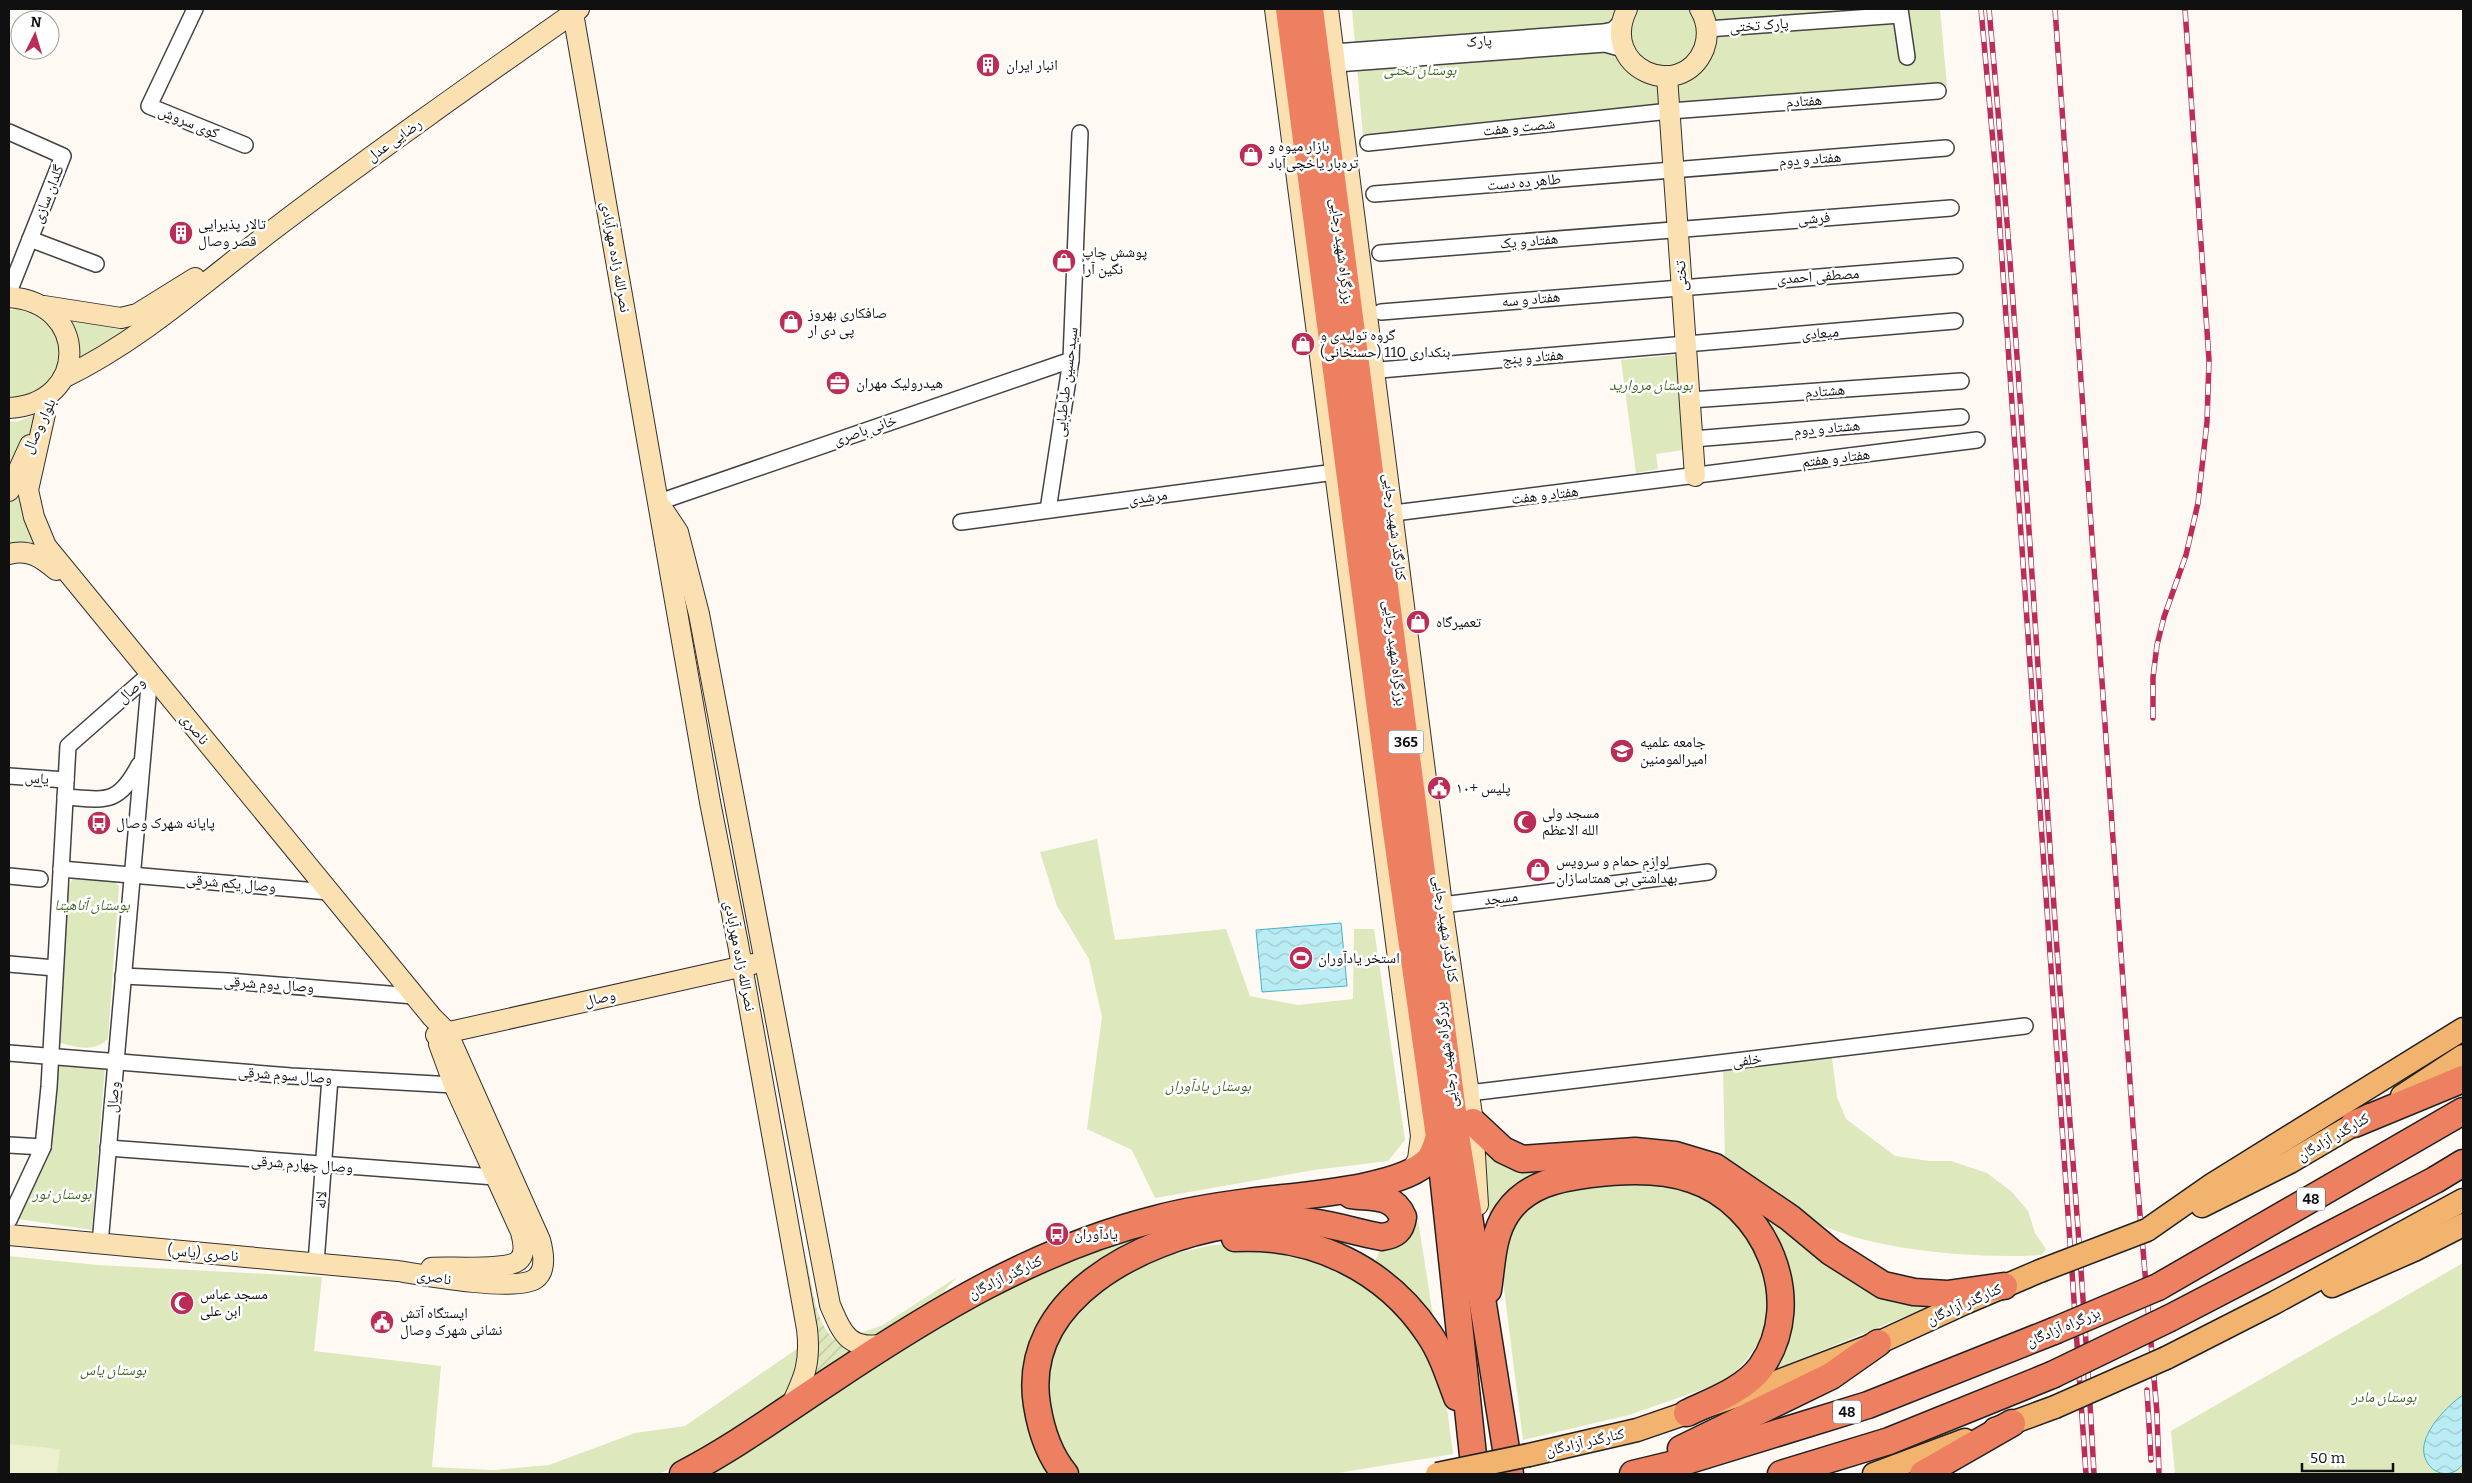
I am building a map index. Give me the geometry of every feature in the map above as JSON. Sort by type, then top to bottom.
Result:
[{"type":"highway","name":"بزرگراه شهید رجایی","points":[[1289,9],[1386,825],[1439,1137],[1475,1474]]},
{"type":"highway","name":"بزرگراه شهید رجایی","points":[[1310,9],[1435,906],[1456,1135],[1510,1474]]},
{"type":"highway","points":[[2354,1124],[2463,1079]]},
{"type":"highway","name":"بزرگراه آزادگان","points":[[1633,1474],[1683,1462],[1868,1405],[2054,1331],[2158,1287],[2463,1111]]},
{"type":"highway","points":[[1473,1122],[1503,1150],[1522,1158],[1548,1158],[1616,1151],[1654,1152],[1694,1159],[1715,1167],[1790,1218],[1831,1252],[1883,1285],[1914,1292],[1947,1294],[2004,1286]]},
{"type":"highway","name":"کنارگذر آزادگان","points":[[682,1474],[724,1453],[948,1305],[1020,1267],[1080,1242],[1156,1219],[1246,1202],[1326,1192],[1393,1180],[1411,1172],[1429,1160],[1439,1137]]},
{"type":"highway","points":[[1781,1474],[1888,1441],[2052,1375],[2170,1318],[2435,1180],[2463,1162]]},
{"type":"highway","points":[[1484,1315],[1496,1239],[1500,1228],[1514,1204],[1533,1189],[1546,1182],[1577,1175],[1613,1171],[1675,1174],[1705,1184],[1733,1202],[1762,1236],[1779,1276],[1779,1321],[1768,1354],[1760,1368],[1734,1390],[1687,1413]]},
{"type":"highway","points":[[1065,1474],[1051,1454],[1038,1414],[1035,1393],[1039,1356],[1055,1319],[1077,1293],[1138,1254],[1162,1243],[1196,1232],[1258,1221],[1286,1220],[1313,1222],[1382,1237],[1392,1236],[1400,1230],[1403,1217],[1398,1205],[1386,1199],[1326,1192]]},
{"type":"highway","points":[[1138,1254],[1215,1240],[1266,1238],[1324,1250],[1365,1269],[1400,1297],[1430,1335],[1442,1359],[1471,1436]]},
{"type":"highway","points":[[1627,1474],[1831,1376],[1878,1343]]},
{"type":"highway","points":[[1923,1474],[2012,1423]]},
{"type":"main road","points":[[2147,1230],[2213,1184],[2463,1029]]},
{"type":"main road","name":"کنارگذر آزادگان","points":[[1435,1474],[1529,1455],[1636,1430],[1770,1384],[1878,1343],[2004,1286],[2189,1213],[2290,1162],[2408,1093],[2463,1056]]},
{"type":"main road","points":[[1874,1474],[2055,1407],[2166,1358],[2463,1200]]},
{"type":"main road","points":[[2238,1321],[2318,1293],[2414,1250],[2463,1225]]},
{"type":"street","name":"کوی سروش","points":[[195,9],[149,106],[245,145]]},
{"type":"street","points":[[1275,9],[1335,472],[1386,825],[1421,1136],[1418,1159],[1411,1172]]},
{"type":"street","name":"کنارگذر شهید رجایی","points":[[1328,9],[1338,57],[1394,513],[1435,906],[1473,1122],[1484,1315]]},
{"type":"street","points":[[1624,15],[1620,36],[1623,49],[1630,61],[1640,70],[1653,75],[1667,76],[1681,73],[1692,66],[1701,55],[1706,43],[1707,30],[1700,9]]},
{"type":"street","name":"رضایی عدل","points":[[9,408],[26,408],[42,401],[59,384],[163,317],[212,276],[359,165],[576,11]]},
{"type":"street","name":"نصرالله زاده مهرآبادی","points":[[576,11],[710,802],[742,966],[810,1353],[804,1377],[790,1408]]},
{"type":"street","points":[[1900,12],[1906,57]]},
{"type":"street","name":"پارک تختی","points":[[1707,30],[1900,12]]},
{"type":"street","name":"پارک","points":[[1552,42],[1613,30],[1624,15]]},
{"type":"street","name":"پارک","points":[[1338,57],[1552,42],[1605,44],[1623,49]]},
{"type":"street","name":"تختی","points":[[1667,76],[1695,476]]},
{"type":"street","name":"هفتادم","points":[[1670,111],[1938,91]]},
{"type":"street","name":"شصت و هفت","points":[[1368,143],[1670,111]]},
{"type":"street","name":"گلدان سازی","points":[[9,132],[63,156],[30,239],[20,295]]},
{"type":"street","name":"سیدحسین طباطبایی","points":[[1048,510],[1071,360],[1080,133]]},
{"type":"street","name":"هفتاد و دوم","points":[[1674,169],[1946,148]]},
{"type":"street","name":"طاهر ده دست","points":[[1374,194],[1674,169]]},
{"type":"street","name":"فرشی","points":[[1678,228],[1951,208]]},
{"type":"street","name":"هفتاد و یک","points":[[1380,253],[1678,228]]},
{"type":"street","points":[[30,239],[96,264]]},
{"type":"street","name":"مصطفی احمدی","points":[[1682,286],[1954,266]]},
{"type":"street","points":[[20,295],[121,318],[137,314],[194,278],[212,276]]},
{"type":"street","name":"هفتاد و سه","points":[[1381,312],[1682,286]]},
{"type":"street","name":"بلوار وصال","points":[[9,491],[59,384],[66,373],[69,354],[67,336],[58,319],[20,295]]},
{"type":"street","name":"میعادی","points":[[1686,344],[1955,321]]},
{"type":"street","name":"هفتاد و پنج","points":[[1380,370],[1686,344]]},
{"type":"street","name":"خانی باصری","points":[[659,502],[1071,360]]},
{"type":"street","name":"هشتادم","points":[[1690,400],[1960,382]]},
{"type":"street","name":"ناصری","points":[[46,414],[28,490],[34,517],[46,546],[414,996],[438,1028],[540,1240],[543,1253],[541,1271],[535,1279],[522,1283],[459,1281],[398,1271]]},
{"type":"street","name":"هشتاد و دوم","points":[[1693,439],[1961,417]]},
{"type":"street","name":"هفتاد و هفتم","points":[[1695,476],[1977,440]]},
{"type":"street","name":"مرشدی","points":[[960,522],[1335,472]]},
{"type":"street","name":"هفتاد و هفت","points":[[1394,513],[1695,476]]},
{"type":"street","name":"نصرالله زاده مهرآبادی","points":[[659,502],[678,532],[699,614],[830,1305],[843,1334],[858,1344],[873,1346],[890,1343]]},
{"type":"street","points":[[9,554],[22,551],[34,554],[83,591]]},
{"type":"street","name":"وصال","points":[[100,1244],[150,674]]},
{"type":"street","name":"وصال","points":[[9,1220],[43,1147],[68,746],[150,674]]},
{"type":"street","points":[[65,797],[100,800],[116,795],[130,783],[142,760]]},
{"type":"street","name":"یاس","points":[[9,776],[66,780]]},
{"type":"street","name":"وصال یکم شرقی","points":[[61,869],[329,892]]},
{"type":"street","name":"مسجد","points":[[1435,906],[1708,872]]},
{"type":"street","points":[[9,876],[40,879]]},
{"type":"street","name":"وصال","points":[[438,1028],[766,961]]},
{"type":"street","points":[[9,964],[55,968]]},
{"type":"street","name":"وصال دوم شرقی","points":[[124,976],[228,981],[414,996]]},
{"type":"street","name":"خلفی","points":[[1469,1093],[2025,1026]]},
{"type":"street","name":"ناصری","points":[[398,1271],[449,1266],[501,1267],[514,1265],[522,1258],[521,1232],[454,1085],[438,1028]]},
{"type":"street","name":"وصال سوم شرقی","points":[[9,1052],[330,1078],[454,1085]]},
{"type":"street","name":"لاله","points":[[316,1263],[330,1078]]},
{"type":"street","points":[[9,1145],[43,1147]]},
{"type":"street","name":"وصال چهارم شرقی","points":[[108,1148],[324,1166],[495,1177]]},
{"type":"street","name":"ناصری (یاس)","points":[[9,1235],[398,1271]]},
{"type":"green space","name":"بوستان تختی","points":[[1352,9],[1940,9],[1947,86],[1363,136]]},
{"type":"green space","points":[[17,309],[38,318],[51,331],[58,346],[57,362],[51,377],[41,388],[26,396],[9,396],[9,310]]},
{"type":"green space","points":[[66,314],[140,322],[76,366],[75,333]]},
{"type":"green space","name":"بوستان مروارید","points":[[1676,355],[1683,450],[1656,454],[1658,469],[1636,473],[1621,360]]},
{"type":"green space","points":[[41,412],[24,443],[9,479],[9,421],[17,422]]},
{"type":"green space","points":[[22,473],[46,555],[29,545],[20,543],[9,544],[9,505]]},
{"type":"green space","name":"بوستان یادآوران","points":[[1097,839],[1115,940],[1226,929],[1250,996],[1298,1005],[1353,999],[1354,929],[1374,929],[1405,1140],[1388,1161],[1314,1170],[1155,1198],[1132,1150],[1087,1129],[1102,1017],[1089,959],[1057,906],[1040,852]]},
{"type":"green space","name":"بوستان آناهیتا","points":[[73,877],[112,880],[119,886],[108,1039],[96,1046],[84,1048],[57,1042],[68,889]]},
{"type":"green space","points":[[1832,1058],[1837,1097],[1846,1119],[1895,1156],[1929,1161],[1951,1161],[1987,1173],[2012,1192],[2028,1211],[2035,1233],[2046,1249],[2042,1255],[1986,1256],[1954,1254],[1890,1245],[1859,1238],[1831,1229],[1808,1218],[1725,1163],[1723,1068]]},
{"type":"green space","name":"بوستان نور","points":[[58,1062],[105,1066],[92,1230],[18,1219],[44,1153]]},
{"type":"green space","points":[[1482,1142],[1748,1197],[1941,1302],[1769,1372],[1784,1331],[1744,1202],[1594,1166],[1491,1230]]},
{"type":"green space","points":[[1598,1180],[1694,1188],[1744,1222],[1773,1292],[1762,1337],[1745,1362],[1731,1376],[1715,1385],[1629,1415],[1523,1440],[1501,1265],[1502,1246],[1530,1200]]},
{"type":"green space","points":[[1418,1220],[1435,1328],[1373,1266],[1380,1250],[1399,1246],[1408,1238]]},
{"type":"green space","points":[[1187,1229],[1041,1326],[1056,1474],[709,1474],[750,1450],[983,1294],[1139,1233]]},
{"type":"green space","points":[[1241,1244],[1336,1262],[1403,1313],[1444,1385],[1453,1454],[1332,1474],[1081,1474],[1066,1460],[1048,1427],[1046,1357],[1090,1293],[1154,1259],[1212,1245]]},
{"type":"green space","name":"بوستان یاس","points":[[9,1256],[97,1265],[322,1277],[314,1351],[441,1366],[432,1467],[493,1470],[549,1465],[635,1433],[685,1426],[801,1346],[796,1383],[776,1404],[672,1468],[658,1474],[9,1474]]},
{"type":"green space","points":[[806,1257],[814,1299],[824,1325],[831,1336],[841,1344],[855,1348],[816,1375],[817,1367]]},
{"type":"green space","name":"بوستان مادر","points":[[2463,1263],[2463,1474],[2175,1474],[2171,1431]]},
{"type":"green space","points":[[957,1277],[934,1302],[880,1336],[855,1335],[883,1325]]},
{"type":"green space","points":[[9,1444],[60,1449],[57,1474],[9,1474]]},
{"type":"water","name":"استخر یادآوران","points":[[1341,923],[1347,986],[1262,992],[1256,930]]},
{"type":"water","points":[[2463,1395],[2463,1464],[2452,1472],[2440,1473],[2426,1461],[2424,1446],[2426,1437],[2436,1420]]},
{"type":"railway","points":[[1981,9],[1997,187],[2086,1474]]},
{"type":"railway","points":[[1989,9],[2016,340],[2094,1474]]},
{"type":"railway","points":[[2055,9],[2136,1168],[2157,1413],[2159,1474]]},
{"type":"railway","points":[[2153,718],[2153,677],[2157,645],[2164,617],[2186,555],[2198,503],[2207,422],[2209,360],[2185,9]]},
{"type":"railway","points":[[2147,1390],[2151,1460]]},
{"type":"place","name":"انبار ایران","points":[[988,65]]},
{"type":"place","name":"بازار میوه و تره‌بار یاخچی‌آباد","points":[[1251,155]]},
{"type":"place","name":"تالار پذیرایی قصر وصال","points":[[181,233]]},
{"type":"place","name":"پوشش چاپ نگین آرا","points":[[1064,261]]},
{"type":"place","name":"صافکاری بهروز پی دی ار","points":[[791,322]]},
{"type":"place","name":"گروه تولیدی و بنکداری 110 (حسنخانی)","points":[[1303,344]]},
{"type":"place","name":"هیدرولیک مهران","points":[[838,383]]},
{"type":"place","name":"تعمیرگاه","points":[[1418,622]]},
{"type":"place","name":"جامعه علمیه امیرالمومنین","points":[[1622,751]]},
{"type":"place","name":"پلیس +۱۰","points":[[1439,788]]},
{"type":"place","name":"مسجد ولی الله الاعظم","points":[[1525,822]]},
{"type":"place","name":"پایانه شهرک وصال","points":[[99,823]]},
{"type":"place","name":"لوازم حمام و سرویس بهداشتی بی همتاسازان","points":[[1538,870]]},
{"type":"place","name":"استخر یادآوران","points":[[1301,958]]},
{"type":"place","name":"یادآوران","points":[[1057,1234]]},
{"type":"place","name":"مسجد عباس ابن علی","points":[[182,1303]]},
{"type":"place","name":"ایستگاه آتش نشانی شهرک وصال","points":[[382,1322]]}]
